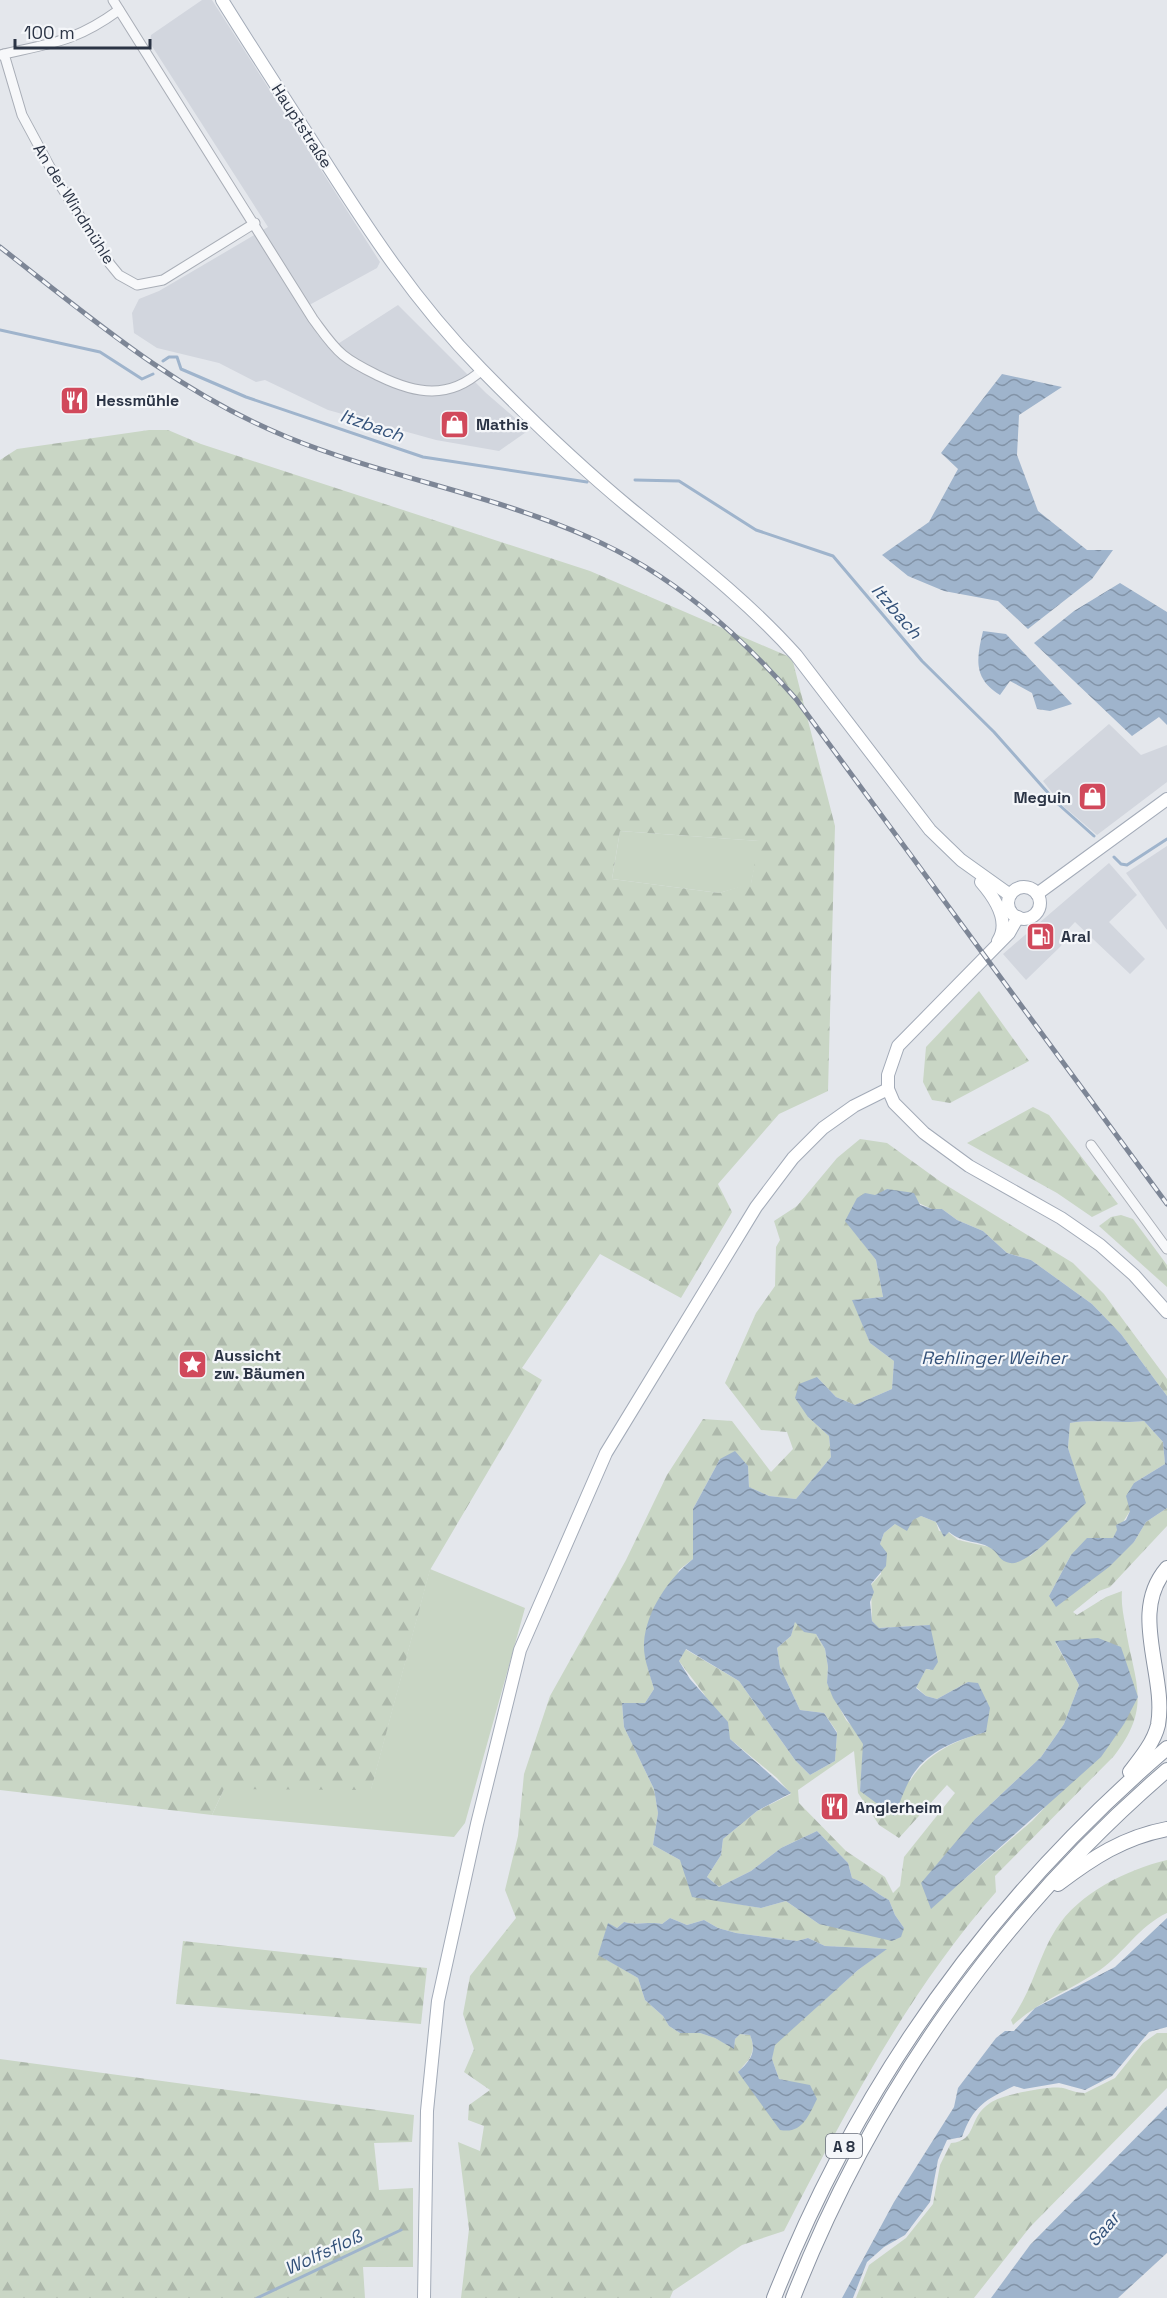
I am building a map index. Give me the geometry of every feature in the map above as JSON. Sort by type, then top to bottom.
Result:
[{"type":"highway","points":[[1096,1812],[1142,1756],[1158,1726],[1161,1696],[1150,1613],[1156,1585],[1167,1568]]},
{"type":"highway","name":"A 8","points":[[774,2298],[818,2197],[859,2118],[892,2061],[932,2003],[996,1919],[1096,1812],[1167,1748]]},
{"type":"highway","name":"A 8","points":[[793,2298],[833,2205],[892,2094],[945,2013],[1033,1902],[1107,1824],[1167,1770]]},
{"type":"highway","points":[[1033,1902],[1100,1853],[1133,1838],[1167,1829]]},
{"type":"main road","name":"Hauptstraße","points":[[222,0],[382,251],[422,305],[482,369],[573,458],[629,507],[716,576],[772,628],[814,678],[908,804],[930,830],[966,865]]},
{"type":"main road","points":[[1037,894],[1167,799]]},
{"type":"main road","points":[[966,865],[1010,895]]},
{"type":"main road","points":[[966,865],[991,893],[1000,911],[1003,928],[992,950]]},
{"type":"main road","points":[[1024,887],[1037,894],[1040,900],[1038,911],[1029,918],[1018,917],[1010,910],[1010,895],[1024,887]]},
{"type":"main road","points":[[1018,917],[1009,933],[898,1046],[888,1075],[888,1089],[898,1108],[924,1133],[969,1166],[1061,1218],[1100,1245],[1134,1275],[1167,1312]]},
{"type":"main road","points":[[424,2298],[427,2111],[438,2001],[477,1824],[520,1650],[606,1453],[756,1206],[793,1158],[824,1128],[854,1107],[888,1089]]},
{"type":"street","points":[[113,0],[255,223],[313,319],[343,355],[361,368],[412,390],[428,393],[444,392],[461,386],[482,369]]},
{"type":"street","points":[[2,54],[61,42],[79,35],[119,10]]},
{"type":"street","name":"An der Windmühle","points":[[2,54],[33,139],[88,230],[119,275],[137,285],[163,280],[255,223]]},
{"type":"street","points":[[1091,1144],[1167,1249]]},
{"type":"shaded area","points":[[202,0],[212,0],[380,262],[377,268],[302,309],[318,335],[330,349],[398,305],[486,393],[529,430],[499,451],[436,440],[328,410],[265,380],[256,382],[219,363],[157,348],[134,333],[132,313],[139,299],[159,291],[268,227],[150,43],[151,35]]},
{"type":"shaded area","points":[[1109,724],[1141,755],[1167,745],[1167,782],[1097,835],[1062,805],[1043,781]]},
{"type":"shaded area","points":[[1167,846],[1167,930],[1126,873]]},
{"type":"shaded area","points":[[1109,863],[1137,895],[1109,922],[1145,959],[1130,974],[1075,922],[1060,938],[1063,942],[1061,946],[1026,980],[1003,954]]},
{"type":"green space","points":[[149,430],[168,430],[201,444],[590,571],[792,658],[835,826],[828,1091],[779,1114],[718,1184],[732,1212],[681,1298],[600,1254],[522,1368],[542,1380],[430,1570],[371,1790],[224,1789],[212,1815],[0,1790],[0,460],[17,449]],"holes":[[[620,831],[759,841],[751,883],[719,893],[612,879]]]},
{"type":"green space","points":[[620,831],[760,841],[751,884],[719,893],[612,879]]},
{"type":"green space","points":[[979,991],[1029,1061],[950,1103],[932,1100],[923,1082],[926,1047]]},
{"type":"green space","points":[[1033,1107],[1049,1115],[1118,1204],[1092,1217],[1057,1193],[967,1143]]},
{"type":"green space","points":[[860,1139],[887,1143],[941,1182],[1073,1263],[1104,1294],[1167,1379],[1167,1396],[1121,1334],[1092,1304],[1031,1260],[1007,1253],[983,1231],[957,1220],[942,1209],[932,1209],[887,1189],[850,1213],[846,1221],[876,1260],[883,1297],[853,1300],[870,1343],[894,1361],[892,1389],[855,1405],[836,1397],[817,1377],[808,1417],[829,1436],[831,1457],[796,1499],[769,1496],[749,1487],[748,1466],[720,1459],[693,1509],[693,1559],[679,1570],[647,1665],[654,1689],[645,1703],[622,1703],[624,1727],[654,1789],[658,1813],[653,1845],[680,1860],[727,1902],[761,1908],[786,1901],[819,1924],[904,1928],[889,1900],[852,1878],[848,1863],[817,1831],[781,1848],[751,1871],[719,1887],[707,1877],[721,1855],[723,1839],[757,1811],[791,1794],[777,1778],[730,1739],[704,1694],[679,1661],[685,1649],[739,1681],[795,1760],[810,1775],[835,1761],[837,1732],[824,1713],[800,1710],[780,1667],[777,1648],[791,1636],[795,1621],[816,1634],[825,1649],[828,1667],[827,1683],[846,1720],[858,1732],[864,1744],[860,1791],[910,1781],[933,1755],[953,1743],[986,1732],[968,1682],[937,1699],[926,1696],[916,1687],[926,1669],[930,1670],[930,1625],[878,1628],[872,1621],[871,1585],[881,1574],[880,1544],[884,1533],[895,1524],[921,1516],[936,1522],[939,1531],[948,1532],[958,1540],[1030,1556],[1085,1503],[1068,1448],[1070,1423],[1144,1421],[1163,1442],[1165,1464],[1134,1483],[1130,1511],[1113,1538],[1095,1540],[1071,1555],[1049,1596],[1134,1542],[1146,1522],[1167,1508],[1167,1526],[1110,1587],[1099,1591],[1073,1612],[1077,1615],[1106,1597],[1122,1591],[1128,1644],[1138,1692],[1134,1722],[1114,1756],[995,1876],[996,1892],[934,1971],[906,2013],[854,2099],[784,2231],[742,2245],[673,2291],[670,2298],[461,2298],[469,2229],[458,2142],[480,2151],[484,2126],[468,2120],[469,2105],[490,2090],[464,2072],[474,2049],[463,2014],[470,1976],[516,1918],[505,1890],[518,1836],[524,1774],[550,1696],[626,1560],[667,1475],[703,1419],[732,1421],[771,1472],[793,1449],[787,1432],[761,1430],[725,1383],[756,1313],[775,1286],[776,1247],[780,1240],[774,1221],[797,1206],[837,1158]],"holes":[[[1055,1642],[1124,1724],[1032,1821],[931,1908],[976,1818],[1041,1757],[1064,1724],[1079,1685]],[[854,1751],[858,1793],[879,1825],[899,1838],[947,1785],[955,1793],[904,1857],[900,1886],[893,1893],[885,1877],[846,1851],[799,1803],[798,1790]],[[670,1918],[687,1925],[704,1920],[718,1928],[736,1933],[797,1941],[808,1938],[825,1946],[886,1949],[858,1970],[774,2045],[772,2059],[779,2079],[794,2082],[738,2072],[751,2055],[753,2046],[750,2035],[740,2034],[735,2039],[734,2048],[700,2033],[680,2033],[669,2026],[663,2016],[645,2000],[638,1978],[599,1955],[608,1924],[617,1928],[624,1922],[662,1924]]]},
{"type":"green space","points":[[1121,1215],[1133,1219],[1167,1265],[1167,1287],[1099,1226],[1111,1217]]},
{"type":"green space","points":[[430,1569],[525,1608],[465,1823],[454,1837],[212,1815],[224,1789],[371,1789]]},
{"type":"green space","points":[[1167,1860],[1167,1913],[1148,1925],[1100,1970],[1044,2002],[1013,2025],[1011,2020],[1025,1997],[1044,1951],[1056,1929],[1077,1904],[1120,1877]]},
{"type":"green space","points":[[183,1941],[427,1968],[421,2024],[176,2004]]},
{"type":"green space","points":[[1157,2033],[1167,2033],[1167,2088],[1030,2227],[974,2298],[856,2298],[869,2265],[906,2238],[933,2204],[940,2165],[951,2143],[965,2138],[983,2109],[1004,2097],[1037,2089],[1057,2087],[1085,2093],[1115,2078],[1143,2043]]},
{"type":"green space","points":[[0,2059],[414,2115],[412,2142],[374,2143],[379,2190],[413,2188],[413,2267],[363,2267],[365,2298],[0,2298]]},
{"type":"water","points":[[1002,374],[1062,387],[1019,415],[1017,455],[1038,511],[1087,550],[1113,550],[1092,579],[1028,629],[998,601],[944,591],[908,576],[882,555],[929,522],[958,469],[941,453]]},
{"type":"water","points":[[1120,583],[1167,612],[1167,725],[1159,717],[1132,736],[1034,643],[1074,611]]},
{"type":"water","points":[[983,631],[1006,634],[1072,704],[1050,711],[1037,709],[1032,693],[1010,681],[1000,695],[991,688],[981,674],[979,666],[978,658]]},
{"type":"water","name":"Rehlinger Weiher","points":[[887,1189],[914,1193],[920,1205],[942,1209],[957,1220],[983,1231],[1007,1253],[1031,1260],[1092,1304],[1121,1334],[1167,1396],[1167,1508],[1146,1522],[1134,1542],[1109,1567],[1056,1607],[1049,1596],[1071,1555],[1087,1538],[1113,1538],[1117,1530],[1116,1525],[1126,1520],[1130,1511],[1126,1496],[1134,1483],[1165,1464],[1163,1442],[1144,1421],[1070,1423],[1068,1448],[1086,1503],[1038,1549],[1018,1562],[1006,1562],[987,1546],[954,1536],[949,1532],[944,1537],[936,1522],[921,1516],[913,1520],[907,1531],[895,1524],[884,1533],[880,1544],[887,1553],[886,1566],[871,1584],[874,1592],[870,1602],[872,1621],[879,1628],[930,1625],[938,1662],[933,1670],[926,1669],[916,1688],[926,1696],[937,1699],[968,1682],[978,1683],[990,1708],[986,1732],[939,1750],[923,1762],[913,1774],[894,1816],[860,1791],[863,1744],[833,1698],[827,1683],[828,1667],[825,1649],[816,1634],[804,1632],[795,1622],[791,1636],[777,1648],[780,1667],[800,1710],[824,1713],[837,1733],[835,1761],[810,1775],[795,1760],[739,1681],[686,1649],[679,1661],[690,1679],[728,1722],[730,1739],[791,1793],[757,1811],[723,1839],[721,1855],[707,1877],[719,1887],[751,1871],[781,1848],[817,1831],[848,1863],[852,1878],[889,1900],[904,1928],[901,1937],[892,1941],[819,1924],[786,1901],[761,1908],[692,1897],[680,1860],[653,1845],[658,1813],[654,1789],[624,1727],[622,1703],[645,1703],[654,1689],[647,1666],[644,1643],[649,1619],[667,1585],[693,1559],[693,1509],[720,1459],[735,1451],[748,1466],[749,1487],[769,1496],[796,1499],[831,1457],[829,1436],[808,1417],[795,1398],[799,1384],[817,1377],[836,1397],[855,1405],[892,1389],[894,1361],[870,1343],[852,1300],[883,1297],[876,1260],[845,1221],[857,1198],[865,1193],[875,1195]]},
{"type":"water","points":[[1098,1638],[1121,1647],[1138,1697],[1124,1724],[1101,1757],[931,1909],[921,1883],[976,1818],[1041,1757],[1064,1724],[1079,1685],[1055,1641]]},
{"type":"water","points":[[670,1918],[687,1925],[704,1920],[718,1928],[736,1933],[797,1941],[808,1938],[825,1946],[887,1949],[858,1970],[775,2045],[772,2059],[779,2079],[810,2085],[817,2099],[807,2118],[799,2127],[788,2131],[780,2130],[738,2072],[752,2055],[753,2046],[750,2035],[740,2034],[735,2039],[734,2049],[715,2038],[700,2033],[680,2033],[669,2026],[663,2016],[645,2000],[638,1978],[598,1955],[608,1923],[617,1928],[624,1922],[662,1924]]},
{"type":"water","points":[[1167,1918],[1167,2027],[1149,2032],[1112,2076],[1085,2090],[1059,2083],[1024,2089],[1014,2086],[981,2105],[966,2126],[962,2137],[947,2140],[938,2160],[930,2202],[905,2235],[884,2247],[867,2262],[853,2298],[842,2298],[894,2202],[954,2107],[958,2088],[996,2038],[1005,2031],[1014,2031],[1035,2008],[1115,1967]]},
{"type":"water","name":"Saar","points":[[1167,2106],[1167,2253],[1118,2298],[991,2298],[1030,2245]]},
{"type":"waterway","name":"Itzbach","points":[[0,330],[100,352],[142,379],[153,374]]},
{"type":"waterway","name":"Itzbach","points":[[163,361],[169,357],[177,357],[181,369],[246,397],[423,457],[587,482]]},
{"type":"waterway","name":"Itzbach","points":[[635,480],[679,481],[756,530],[833,556],[922,661],[994,732],[1057,803],[1094,836]]},
{"type":"waterway","name":"Itzbach","points":[[1114,857],[1121,864],[1127,865],[1167,839]]},
{"type":"waterway","name":"Wolfsfloß","points":[[257,2298],[401,2230]]},
{"type":"railway","points":[[0,247],[137,352],[172,376],[247,419],[324,451],[552,522],[588,537],[647,568],[701,606],[750,650],[796,699],[1167,1204]]},
{"type":"place","name":"Hessmühle","points":[[75,400]]},
{"type":"place","name":"Mathis","points":[[455,424]]},
{"type":"place","name":"Meguin","points":[[1092,797]]},
{"type":"place","name":"Aral","points":[[1040,936]]},
{"type":"place","name":"Aussicht zw. Bäumen","points":[[193,1364]]},
{"type":"place","name":"Anglerheim","points":[[834,1807]]}]
